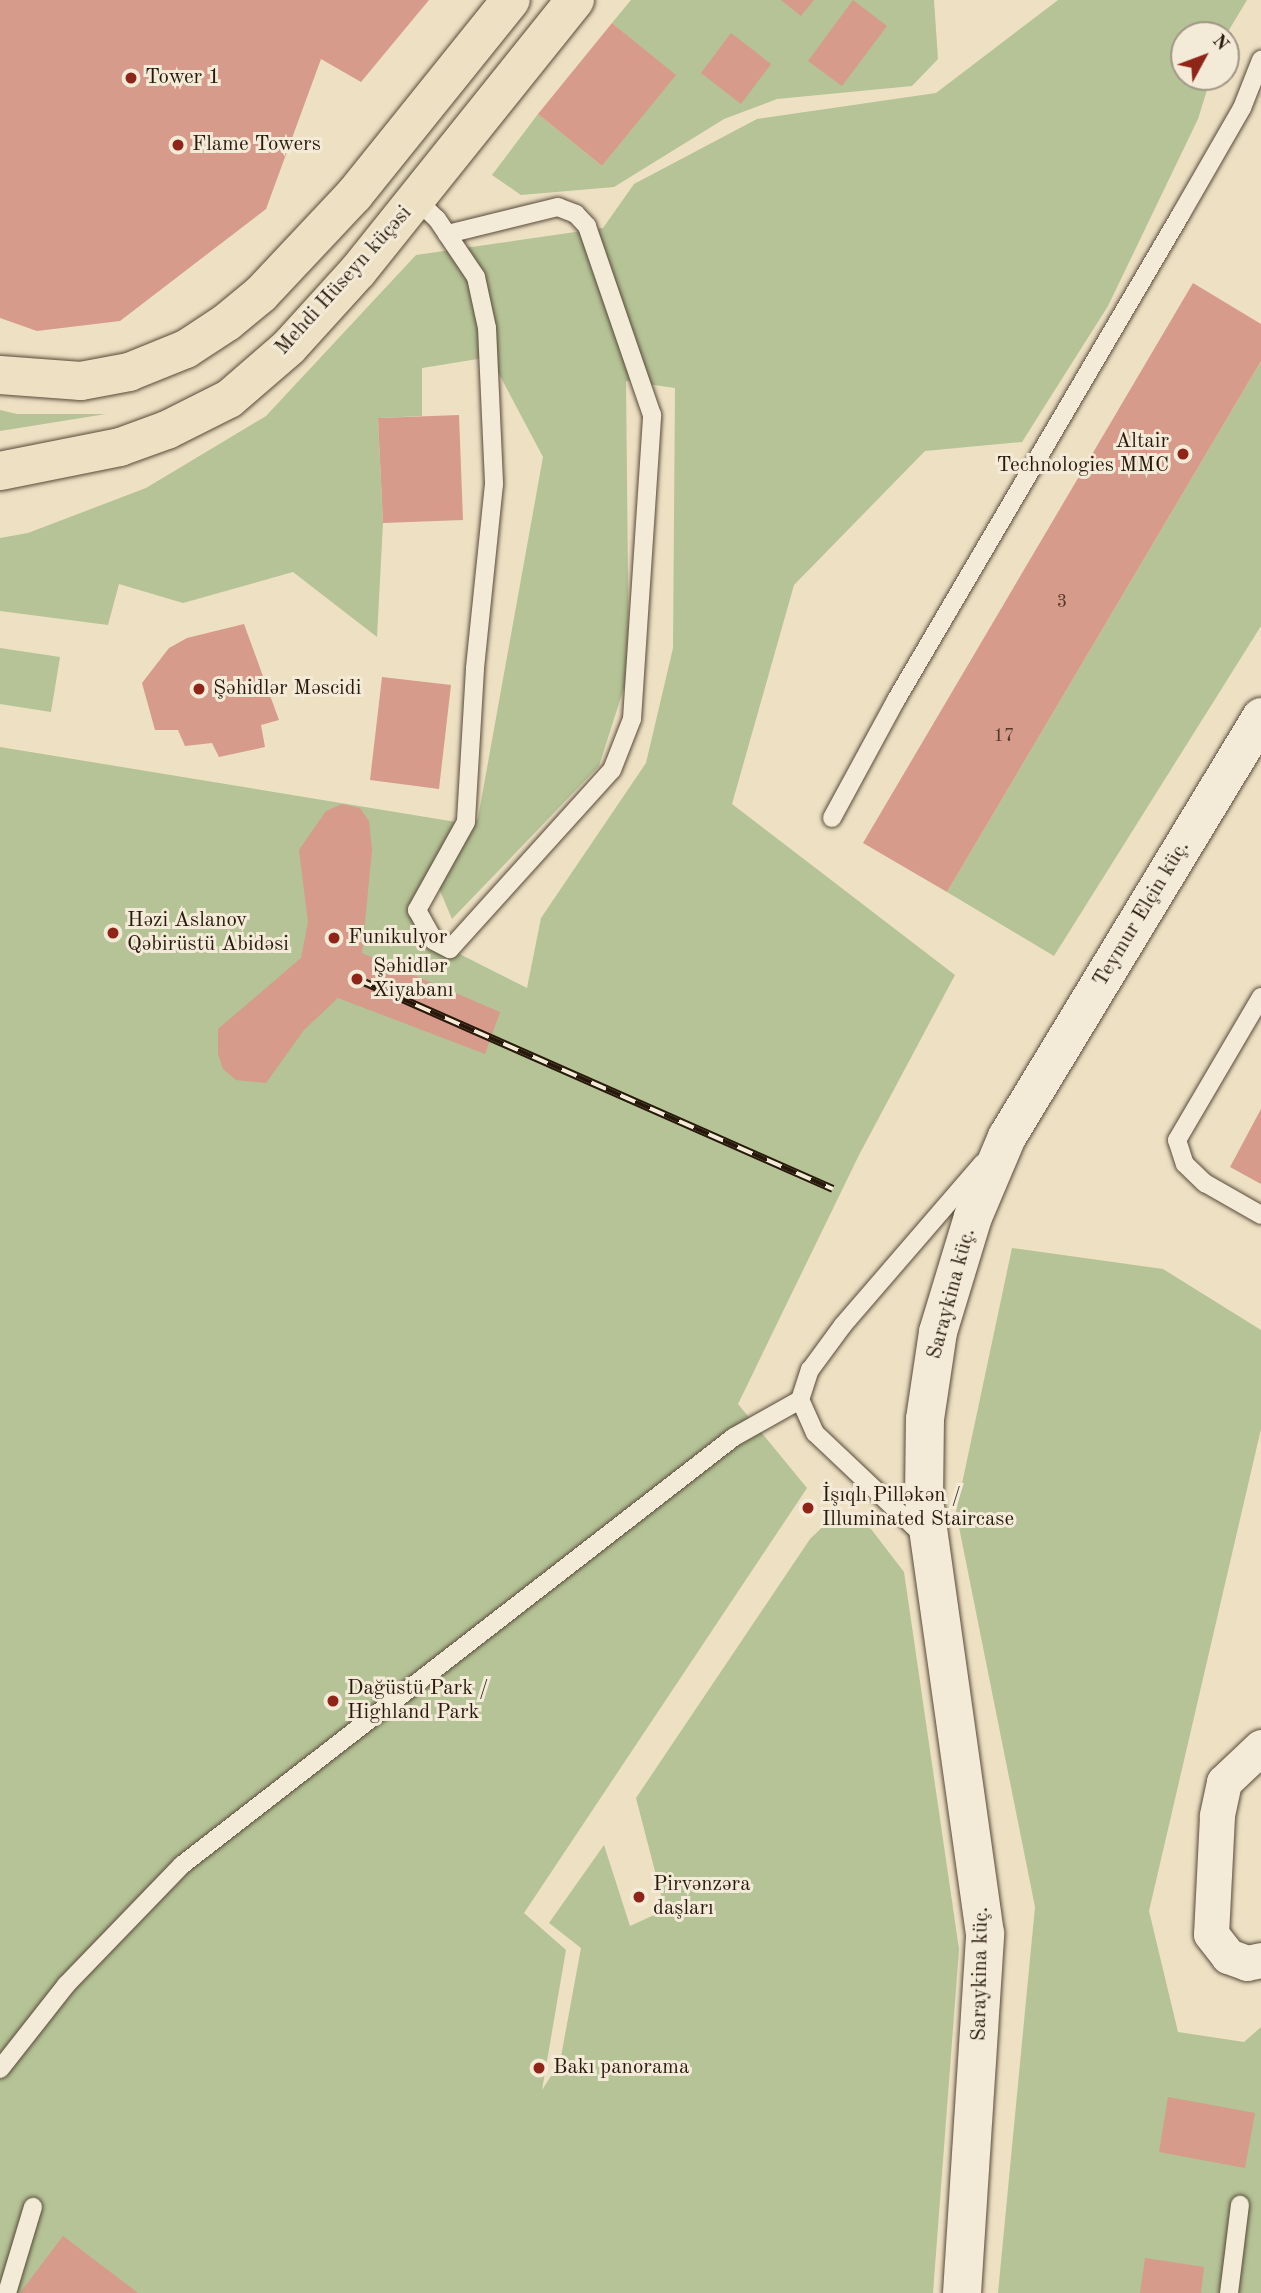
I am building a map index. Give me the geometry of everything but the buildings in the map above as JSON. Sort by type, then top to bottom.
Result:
[{"type":"main road","points":[[0,375],[81,381],[129,372],[186,349],[227,322],[261,294],[354,195],[511,0]]},
{"type":"main road","name":"Mehdi Hüseyn küçəsi","points":[[0,471],[120,447],[167,430],[229,398],[289,346],[416,199],[575,0]]},
{"type":"street","name":"Teymur Elçin küç.","points":[[1014,1123],[1261,718]]},
{"type":"street","name":"Saraykina küç.","points":[[961,2293],[985,1934],[929,1540],[925,1419],[938,1332],[973,1217],[1014,1123]]},
{"type":"street","points":[[1261,1747],[1224,1782],[1217,1816],[1211,1934],[1228,1956],[1247,1963],[1261,1960]]},
{"type":"lane","points":[[832,818],[896,700],[1195,190],[1241,108],[1261,60]]},
{"type":"lane","points":[[416,199],[447,234],[476,277],[487,328],[494,484],[475,669],[466,822],[417,910],[434,941],[450,949],[612,770],[627,732],[633,706],[652,415],[587,226],[576,214],[558,207],[447,234]]},
{"type":"lane","points":[[1261,997],[1177,1140],[1185,1164],[1205,1183],[1261,1215]]},
{"type":"lane","points":[[0,2069],[66,1985],[182,1865],[734,1437],[800,1400],[810,1370],[843,1325],[1014,1123]]},
{"type":"lane","points":[[800,1400],[815,1433],[929,1540]]},
{"type":"lane","points":[[1229,2293],[1240,2205]]},
{"type":"lane","points":[[7,2293],[33,2207]]},
{"type":"green space","points":[[631,0],[934,0],[938,59],[912,86],[777,99],[724,119],[614,187],[521,195],[492,175],[538,114],[602,166],[675,75],[612,23]]},
{"type":"green space","points":[[1058,0],[1247,0],[1234,21],[1170,21],[1170,91],[1207,91],[1198,119],[1108,306],[1022,442],[925,451],[794,585],[732,804],[955,975],[859,1155],[738,1404],[807,1488],[524,1913],[566,1950],[542,2090],[560,2062],[581,1948],[549,1923],[604,1845],[630,1926],[665,1910],[636,1798],[810,1539],[837,1513],[871,1529],[904,1572],[959,1949],[933,2293],[0,2293],[0,747],[462,823],[417,910],[434,941],[527,988],[541,918],[646,763],[673,648],[675,388],[626,381],[629,672],[599,766],[452,919],[438,886],[478,818],[543,457],[490,357],[422,368],[422,416],[378,418],[383,523],[377,637],[293,572],[183,603],[119,584],[108,625],[0,611],[0,538],[28,533],[146,488],[266,416],[416,255],[603,228],[634,184],[757,119],[936,93]]},
{"type":"green space","points":[[1261,361],[1261,626],[1054,956],[947,892]]},
{"type":"green space","points":[[0,410],[17,414],[106,414],[0,431]]},
{"type":"green space","points":[[0,648],[60,657],[51,712],[0,704]]},
{"type":"green space","points":[[1012,1248],[1163,1269],[1261,1330],[1261,1429],[1149,1911],[1178,2032],[1244,2042],[1261,2027],[1261,2293],[998,2293],[1035,1907],[956,1512]]},
{"type":"railway","points":[[357,979],[833,1189]]},
{"type":"place","name":"Tower 1","points":[[131,78]]},
{"type":"place","name":"Flame Towers","points":[[178,145]]},
{"type":"place","name":"Altair Technologies MMC","points":[[1183,454]]},
{"type":"place","name":"Şəhidlər Məscidi","points":[[199,689]]},
{"type":"place","name":"Həzi Aslanov Qəbirüstü Abidəsi","points":[[113,933]]},
{"type":"place","name":"Funikulyor","points":[[334,938]]},
{"type":"place","name":"Şəhidlər Xiyabanı","points":[[357,979]]},
{"type":"place","name":"İşıqlı Pilləkən / Illuminated Staircase","points":[[808,1508]]},
{"type":"place","name":"Dağüstü Park / Highland Park","points":[[333,1701]]},
{"type":"place","name":"Pirvənzəra daşları","points":[[639,1897]]},
{"type":"place","name":"Bakı panorama","points":[[539,2068]]}]
